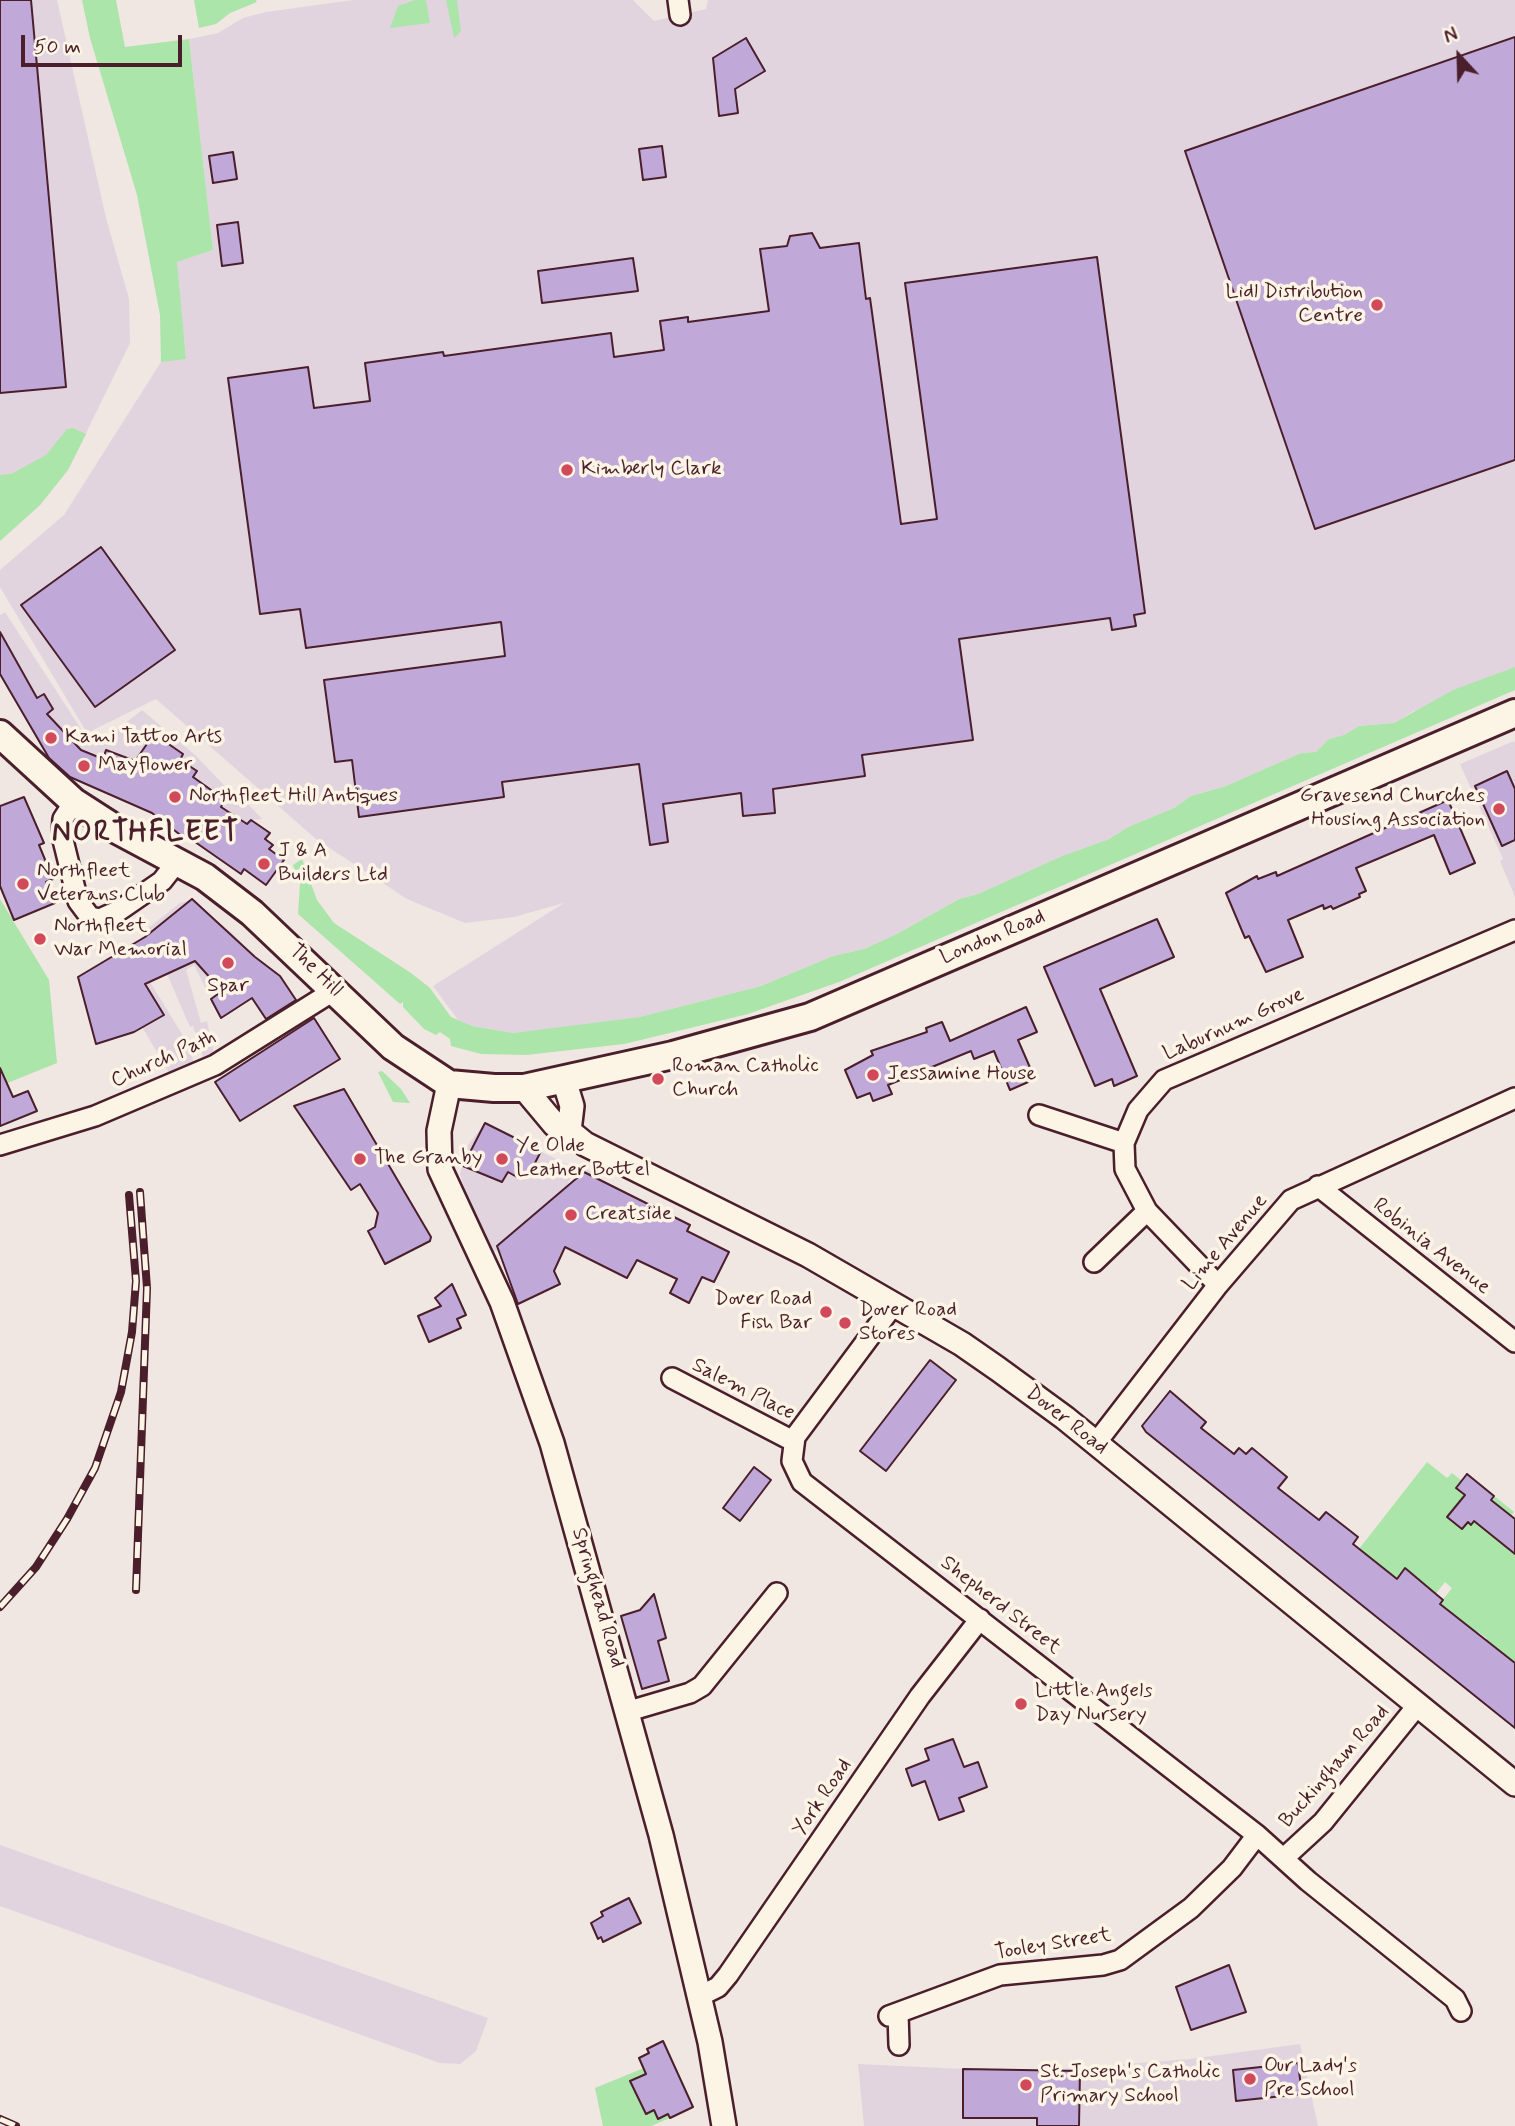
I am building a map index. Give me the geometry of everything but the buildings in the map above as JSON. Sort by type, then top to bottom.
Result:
[{"type":"main road","points":[[0,713],[8,742]]},
{"type":"main road","name":"London Road","points":[[449,1084],[524,1088],[704,1048],[810,1017],[1515,713]]},
{"type":"main road","name":"The Hill","points":[[8,742],[74,802],[119,831],[205,877],[252,913],[389,1044],[449,1084]]},
{"type":"street","points":[[74,802],[63,819],[62,835],[76,894],[90,917],[100,919],[120,911],[162,881],[177,862]]},
{"type":"street","name":"Laburnum Grove","points":[[1124,1143],[1138,1110],[1164,1080],[1515,930]]},
{"type":"street","name":"Church Path","points":[[0,1145],[95,1116],[215,1065],[335,990]]},
{"type":"street","points":[[564,1080],[572,1106],[569,1131]]},
{"type":"street","name":"Springhead Road","points":[[449,1084],[439,1131],[440,1169],[492,1279],[524,1359],[552,1443],[629,1711],[700,1996],[720,2091],[724,2126]]},
{"type":"street","name":"Dover Road","points":[[524,1088],[555,1125],[569,1131],[595,1150],[747,1224],[894,1304],[998,1369],[1096,1443],[1515,1784]]},
{"type":"street","name":"Lime Avenue","points":[[1096,1443],[1218,1285],[1291,1200],[1515,1098]]},
{"type":"street","points":[[1040,1115],[1124,1143],[1125,1170],[1147,1211],[1218,1285]]},
{"type":"street","name":"Robinia Avenue","points":[[1318,1186],[1515,1342]]},
{"type":"street","points":[[1094,1262],[1147,1211]]},
{"type":"street","points":[[793,1441],[894,1304]]},
{"type":"street","name":"Salem Place","points":[[672,1378],[793,1441]]},
{"type":"street","name":"Shepherd Street","points":[[793,1441],[792,1464],[802,1482],[1258,1835],[1308,1881],[1455,1999],[1461,2011]]},
{"type":"street","points":[[629,1711],[690,1693],[702,1686],[777,1593]]},
{"type":"street","name":"York Road","points":[[700,1996],[718,1987],[728,1975],[920,1696],[980,1619]]},
{"type":"street","name":"Buckingham Road","points":[[1285,1857],[1323,1822],[1417,1706]]},
{"type":"street","name":"Tooley Street","points":[[899,2045],[893,2015],[1000,1975],[1103,1965],[1120,1959],[1199,1900],[1232,1868],[1258,1835]]},
{"type":"shaded area","points":[[0,0],[57,0],[106,218],[129,299],[130,343],[68,470],[40,505],[0,541]]},
{"type":"shaded area","points":[[353,0],[633,0],[654,21],[706,9],[708,0],[1515,0],[1515,667],[1412,712],[1394,723],[1359,726],[1344,735],[1329,739],[1316,752],[1301,753],[1226,786],[1191,796],[1174,808],[1128,827],[1109,839],[1062,856],[978,894],[959,899],[864,949],[833,956],[761,986],[640,1017],[549,1029],[513,1033],[472,1026],[458,1020],[433,986],[564,903],[514,917],[465,923],[407,899],[316,839],[156,699],[87,733],[0,587],[0,570],[64,515],[161,362],[186,358],[176,262],[213,250],[189,39],[218,33],[243,18],[266,12]]},
{"type":"shaded area","points":[[5,612],[85,735],[96,746],[142,710],[195,755],[245,807],[248,804],[262,819],[251,820],[243,831],[183,837],[153,817],[151,812],[64,774],[47,756],[0,674],[0,615]]},
{"type":"shaded area","points":[[1514,741],[1515,897],[1500,861],[1503,859],[1460,764]]},
{"type":"shaded area","points":[[191,900],[233,934],[255,957],[209,995],[194,965],[186,970],[201,1023],[207,1021],[214,1054],[204,1060],[193,1026],[190,1027],[161,960],[142,933],[180,903]]},
{"type":"shaded area","points":[[128,946],[185,1039],[195,1065],[182,1073],[169,1072],[142,1027],[96,1044],[78,978]]},
{"type":"shaded area","points":[[484,1124],[575,1168],[567,1186],[586,1169],[599,1175],[546,1230],[484,1256],[493,1249],[472,1212],[460,1174],[468,1145]]},
{"type":"shaded area","points":[[0,1845],[488,2018],[476,2051],[460,2064],[440,2063],[0,1906]]},
{"type":"shaded area","name":"St. Joseph's Catholic Primary School","points":[[1300,2044],[1318,2126],[864,2126],[858,2064],[1027,2072],[1190,2059]]},
{"type":"green space","points":[[82,0],[116,0],[125,47],[189,39],[213,250],[177,262],[186,359],[161,362],[160,315],[137,195],[90,38]]},
{"type":"green space","points":[[194,0],[257,2],[230,13],[216,24],[199,28]]},
{"type":"green space","points":[[415,0],[426,0],[430,23],[390,28],[398,6]]},
{"type":"green space","points":[[446,0],[457,0],[461,31],[454,38]]},
{"type":"green space","points":[[73,428],[86,434],[68,470],[40,505],[0,541],[0,475],[11,474],[46,455],[67,429]]},
{"type":"green space","points":[[1515,667],[1515,690],[839,982],[748,1014],[624,1044],[526,1055],[481,1054],[451,1046],[450,1039],[440,1032],[436,1035],[424,1029],[403,1007],[403,1002],[400,1004],[298,914],[300,883],[293,865],[302,859],[317,900],[334,923],[411,973],[430,988],[451,1017],[472,1026],[513,1033],[640,1017],[761,986],[833,956],[864,949],[959,899],[978,894],[1062,856],[1109,839],[1128,827],[1174,808],[1191,796],[1226,786],[1301,753],[1316,752],[1329,739],[1344,735],[1359,726],[1394,723],[1453,690]]},
{"type":"green space","points":[[0,899],[49,980],[57,1063],[0,1086]]},
{"type":"green space","points":[[382,1071],[401,1089],[410,1103],[393,1102],[378,1072]]},
{"type":"green space","points":[[1427,1462],[1447,1478],[1452,1473],[1462,1481],[1467,1474],[1514,1512],[1494,1537],[1515,1554],[1515,1663],[1510,1659],[1504,1665],[1485,1641],[1487,1638],[1478,1632],[1462,1651],[1468,1626],[1454,1615],[1435,1610],[1452,1588],[1445,1582],[1426,1606],[1405,1569],[1394,1582],[1359,1549]]},
{"type":"green space","points":[[644,2068],[648,2073],[630,2081],[638,2097],[647,2093],[653,2101],[642,2106],[645,2114],[654,2110],[658,2119],[668,2114],[670,2118],[651,2126],[603,2126],[595,2088]]},
{"type":"railway","points":[[136,1590],[147,1288],[140,1192]]},
{"type":"railway","points":[[0,1607],[36,1567],[67,1519],[95,1468],[121,1392],[132,1332],[136,1281],[129,1195]]},
{"type":"railway","points":[[0,2119],[16,2126]]},
{"type":"place","name":"Lidl Distribution Centre","points":[[1377,305]]},
{"type":"place","name":"Kimberly Clark","points":[[567,470]]},
{"type":"place","name":"Kami Tattoo Arts","points":[[51,738]]},
{"type":"place","name":"Mayflower","points":[[84,766]]},
{"type":"place","name":"Northfleet Hill Antiques","points":[[175,797]]},
{"type":"place","name":"Gravesend Churches Housing Association","points":[[1499,809]]},
{"type":"place","name":"J & A Builders Ltd","points":[[264,864]]},
{"type":"place","name":"Northfleet Veterans Club","points":[[23,884]]},
{"type":"place","name":"Northfleet War Memorial","points":[[40,939]]},
{"type":"place","name":"Spar","points":[[228,963]]},
{"type":"place","name":"Jessamine House","points":[[873,1075]]},
{"type":"place","name":"Roman Catholic Church","points":[[658,1079]]},
{"type":"place","name":"The Granby","points":[[360,1159]]},
{"type":"place","name":"Ye Olde Leather Bottel","points":[[502,1159]]},
{"type":"place","name":"Creatside","points":[[571,1215]]},
{"type":"place","name":"Dover Road Fish Bar","points":[[826,1312]]},
{"type":"place","name":"Dover Road Stores","points":[[845,1323]]},
{"type":"place","name":"Little Angels Day Nursery","points":[[1021,1704]]},
{"type":"place","name":"Our Lady's Pre School","points":[[1250,2079]]},
{"type":"place","name":"St. Joseph's Catholic Primary School","points":[[1026,2085]]},
{"type":"district","name":"NORTHFLEET","points":[[146,834]]}]
